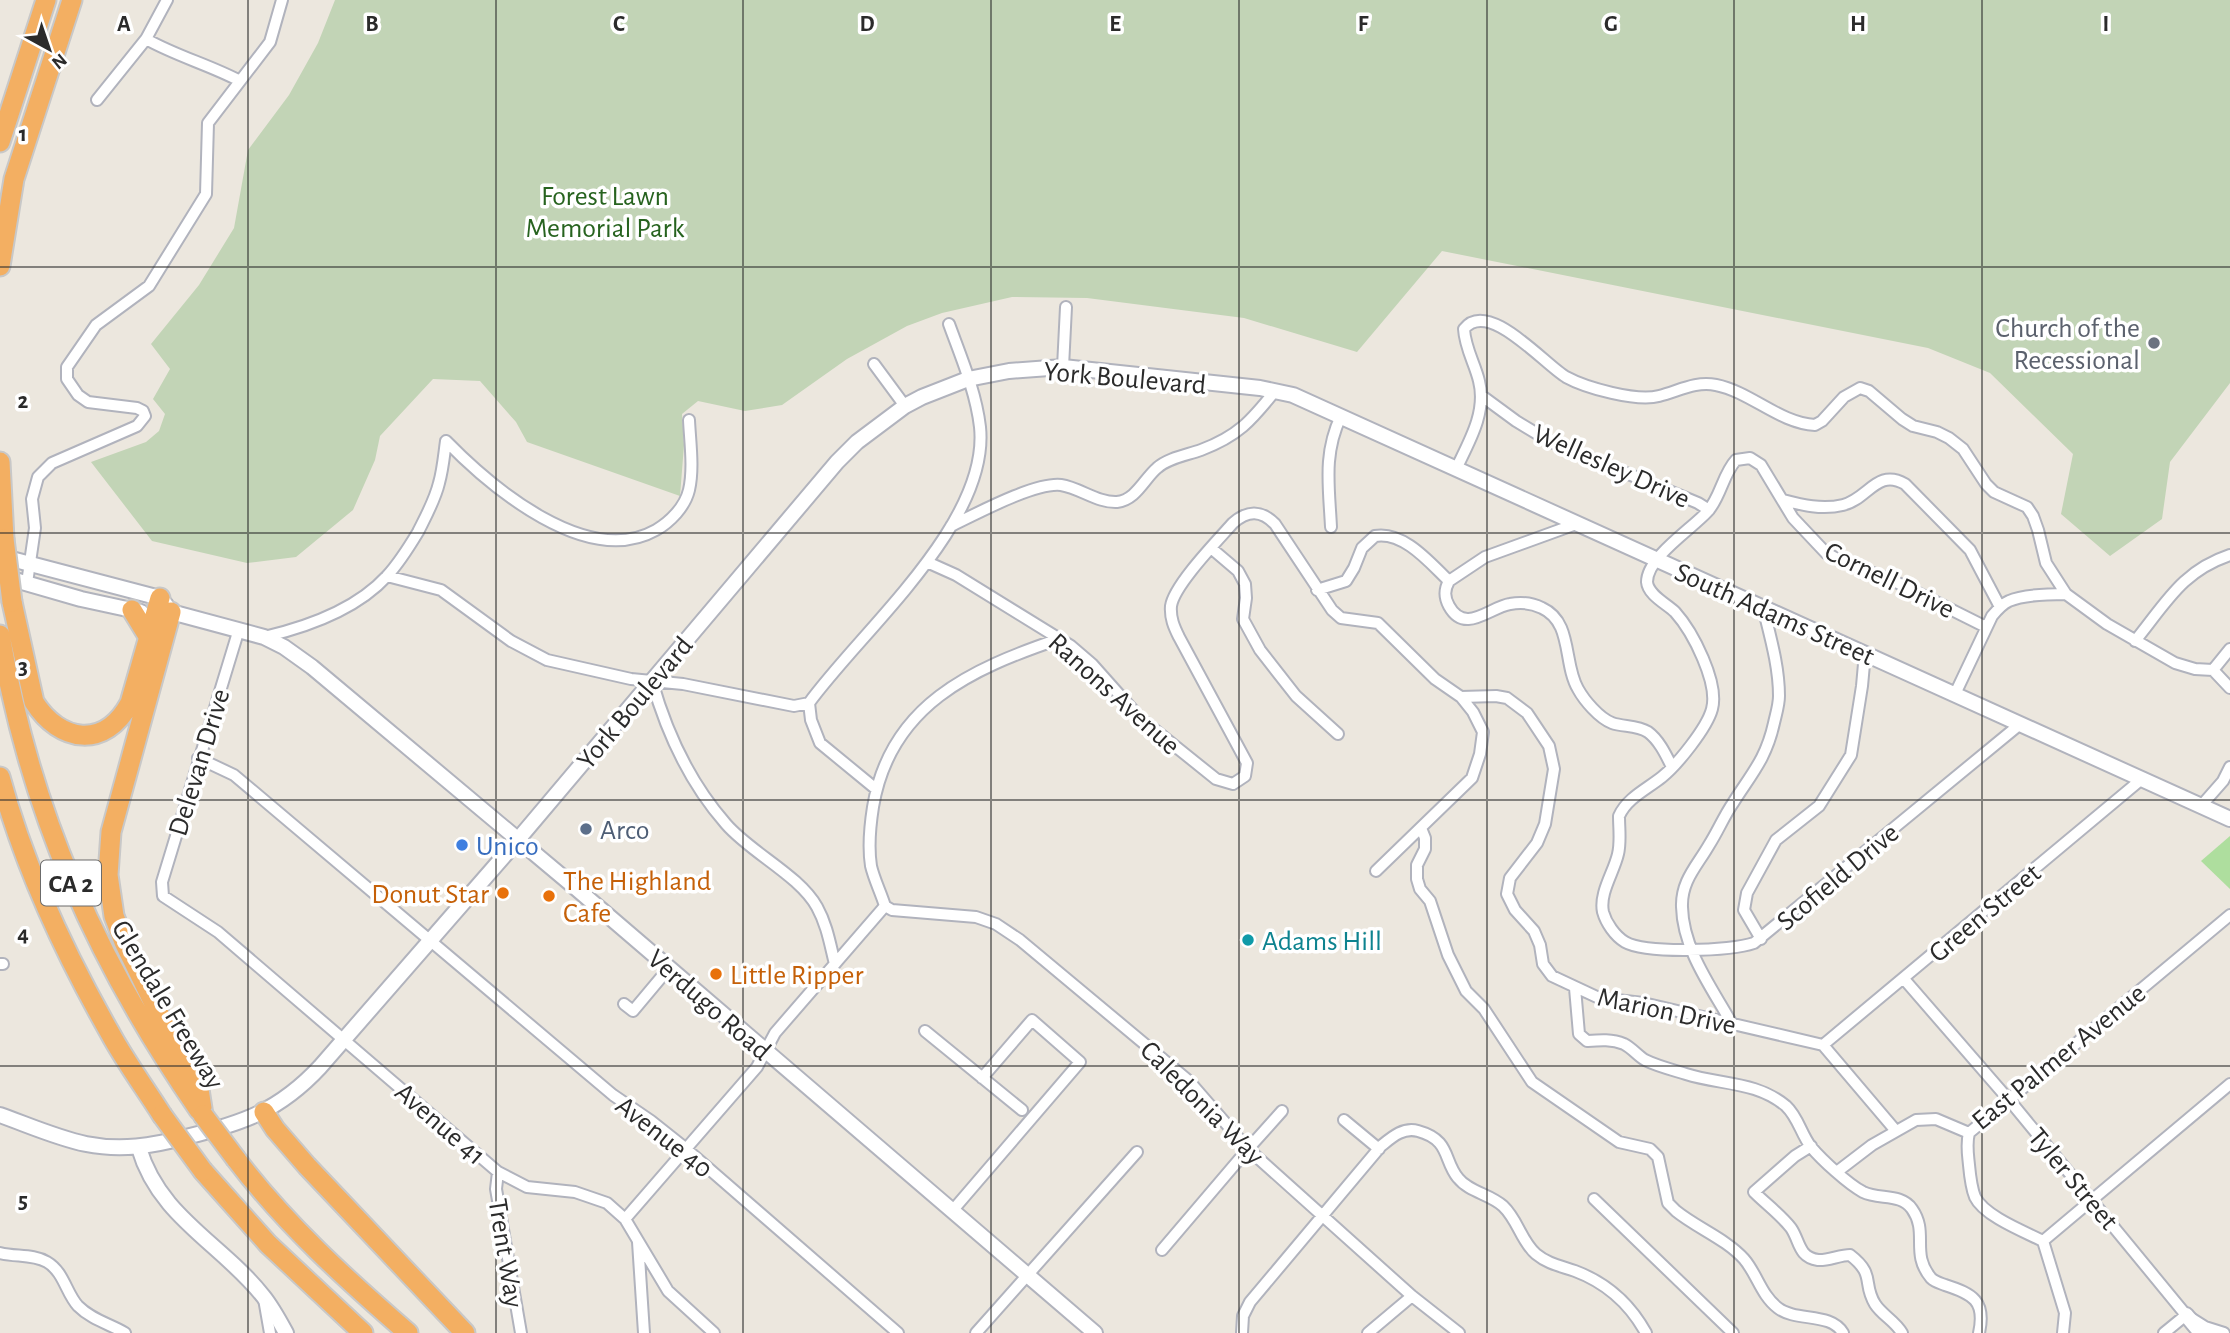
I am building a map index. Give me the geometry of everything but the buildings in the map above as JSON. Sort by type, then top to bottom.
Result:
[{"type":"highway","points":[[0,142],[46,0]]},
{"type":"highway","points":[[0,266],[14,179],[72,0]]},
{"type":"highway","points":[[0,462],[2,548],[12,602],[34,702],[52,725],[74,735],[87,735],[113,725],[125,714],[148,636],[162,609]]},
{"type":"highway","points":[[162,609],[111,832],[108,875],[114,916],[124,942],[163,1022],[198,1083],[201,1110]]},
{"type":"highway","points":[[132,610],[148,636]]},
{"type":"highway","name":"Glendale Freeway","points":[[0,635],[20,734],[51,835],[103,953],[139,1018],[262,1194],[342,1275],[408,1333]]},
{"type":"highway","name":"CA 2","points":[[0,777],[39,890],[68,954],[111,1035],[162,1115],[203,1171],[268,1244],[363,1333]]},
{"type":"highway","points":[[264,1112],[307,1166],[465,1333]]},
{"type":"street","points":[[97,100],[146,39],[167,0]]},
{"type":"street","points":[[27,583],[35,528],[32,499],[38,477],[51,463],[138,426],[145,416],[143,411],[137,408],[88,401],[78,396],[67,379],[67,367],[96,325],[149,286],[206,194],[208,123],[270,42],[282,0]]},
{"type":"street","points":[[146,39],[240,80]]},
{"type":"street","points":[[1063,367],[1066,307]]},
{"type":"street","points":[[1456,469],[1481,408],[1479,381],[1464,341],[1464,330],[1472,322],[1485,321],[1503,327],[1568,378],[1630,398],[1657,397],[1701,383],[1717,385],[1788,417],[1815,425],[1860,388],[1869,391],[1902,419],[1949,438],[1963,449],[1994,492],[2027,507],[2033,516],[2046,564],[2066,594],[2107,624],[2185,667],[2213,670],[2230,688]]},
{"type":"street","points":[[387,576],[441,590],[511,641],[547,660],[631,679],[683,684],[794,706],[809,703],[927,562],[951,526],[971,484],[979,458],[980,427],[968,379],[949,324]]},
{"type":"street","points":[[874,364],[905,406]]},
{"type":"street","name":"York Boulevard","points":[[0,1115],[85,1144],[139,1148],[234,1125],[264,1112],[305,1083],[518,839],[837,463],[857,442],[905,406],[968,379],[1009,371],[1063,367],[1275,391],[1320,406]]},
{"type":"street","points":[[951,526],[1047,485],[1060,485],[1117,502],[1128,498],[1157,467],[1214,445],[1245,428],[1275,391]]},
{"type":"street","name":"Wellesley Drive","points":[[1482,396],[1549,441],[1709,510]]},
{"type":"street","name":"South Adams Street","points":[[1320,406],[2230,819]]},
{"type":"street","points":[[1331,527],[1328,453],[1341,416]]},
{"type":"street","points":[[264,636],[291,630],[334,613],[355,602],[387,576],[409,547],[428,513],[439,482],[446,441],[474,469],[524,508],[556,526],[612,540],[633,539],[665,525],[675,515],[689,492],[689,420]]},
{"type":"street","name":"Cornell Drive","points":[[1709,510],[1736,460],[1750,458],[1761,466],[1793,518],[1826,553],[1839,561],[1896,582],[1986,627]]},
{"type":"street","points":[[1783,500],[1801,505],[1832,507],[1855,501],[1880,481],[1896,479],[1905,484],[1970,550],[2000,607]]},
{"type":"street","points":[[1576,524],[1485,557],[1449,581],[1445,587],[1445,598],[1453,613],[1472,619],[1508,604],[1528,603],[1545,609],[1556,620],[1564,638],[1577,688],[1609,722],[1637,728],[1654,737],[1672,767],[1706,724],[1711,712],[1713,689],[1709,673],[1683,622],[1649,589],[1647,580],[1656,560],[1709,510]]},
{"type":"street","points":[[1338,734],[1296,696],[1260,650],[1243,619],[1245,584],[1238,571],[1211,548],[1242,515],[1254,512],[1267,516],[1332,610],[1341,618],[1378,623],[1435,679],[1461,697],[1473,712],[1483,732],[1480,754],[1472,778],[1376,871]]},
{"type":"street","points":[[1317,590],[1346,581],[1362,548],[1375,536],[1384,535],[1405,543],[1449,581]]},
{"type":"street","name":"Verdugo Road","points":[[2,548],[30,565],[162,609],[264,636],[312,667],[518,839],[1095,1333]]},
{"type":"street","name":"Ranons Avenue","points":[[927,562],[956,575],[1071,646],[1092,664],[1140,719],[1216,779],[1233,784],[1245,776],[1247,764],[1172,623],[1171,604],[1182,584],[1211,548]]},
{"type":"street","points":[[2135,641],[2184,579],[2202,566],[2230,555]]},
{"type":"street","name":"Verdugo Road","points":[[0,576],[132,610],[162,609]]},
{"type":"street","name":"Cornell Drive","points":[[1955,694],[1986,627],[2000,607],[2008,601],[2018,599],[2066,594]]},
{"type":"street","points":[[1732,1024],[1690,949],[1681,905],[1686,880],[1766,752],[1779,699],[1777,673],[1763,607]]},
{"type":"street","name":"Delevan Drive","points":[[163,896],[162,882],[239,629]]},
{"type":"street","points":[[625,1219],[758,1067],[775,1033],[885,906],[872,866],[870,848],[876,789],[902,731],[928,704],[975,674],[1020,652],[1059,639]]},
{"type":"street","points":[[2213,670],[2230,649]]},
{"type":"street","points":[[1761,939],[1744,910],[1747,893],[1776,839],[1819,806],[1851,755],[1865,653]]},
{"type":"street","points":[[652,681],[685,769],[725,824],[804,889],[817,906],[826,926],[835,964]]},
{"type":"street","name":"Marion Drive","points":[[1461,697],[1507,698],[1527,713],[1549,746],[1554,769],[1545,824],[1538,843],[1510,878],[1507,894],[1515,911],[1534,931],[1540,945],[1543,964],[1552,976],[1599,998],[1643,1003],[1823,1045]]},
{"type":"street","points":[[809,703],[811,720],[820,743],[876,789]]},
{"type":"street","name":"Scofield Drive","points":[[1672,767],[1629,803],[1619,816],[1619,851],[1607,886],[1603,910],[1612,930],[1626,942],[1645,947],[1690,949],[1743,947],[1761,939],[2019,725]]},
{"type":"street","name":"Avenue 40","points":[[198,758],[234,775],[613,1095],[652,1121],[685,1148],[898,1333]]},
{"type":"street","points":[[2202,806],[2223,781],[2230,766]]},
{"type":"street","name":"Green Street","points":[[1823,1045],[2143,778]]},
{"type":"street","points":[[1421,828],[1425,838],[1424,849],[1417,864],[1417,879],[1430,901],[1455,971],[1466,991],[1483,1009],[1532,1082],[1619,1143],[1650,1149],[1658,1157],[1668,1203],[1676,1211],[1743,1258],[1753,1272],[1758,1286],[1778,1308],[1793,1316],[1826,1320],[1840,1328],[1843,1333]]},
{"type":"street","name":"Avenue 41","points":[[163,896],[218,932],[498,1172],[527,1186],[575,1192],[607,1203],[625,1219],[668,1291],[714,1333]]},
{"type":"street","name":"Caledonia Way","points":[[885,906],[892,910],[976,918],[996,924],[1008,932],[1108,1011],[1189,1081],[1248,1149],[1412,1296],[1459,1333]]},
{"type":"street","name":"East Palmer Avenue","points":[[1838,1171],[1872,1145],[1916,1120],[1936,1119],[1969,1133],[2230,915]]},
{"type":"street","points":[[624,1004],[633,1011],[669,968]]},
{"type":"street","name":"Tyler Street","points":[[1905,979],[2186,1315],[2205,1327],[2224,1333]]},
{"type":"street","points":[[1575,988],[1579,1034],[1587,1041],[1606,1040],[1625,1045],[1646,1060],[1689,1075],[1748,1086],[1770,1095],[1791,1112],[1811,1146],[1864,1192],[1877,1197],[1900,1199],[1912,1207],[1921,1227],[1919,1255],[1923,1265],[1933,1281],[1969,1293],[1983,1317],[1979,1333]]},
{"type":"street","points":[[953,1210],[1080,1062],[1031,1020],[982,1078]]},
{"type":"street","points":[[925,1031],[1022,1110]]},
{"type":"street","points":[[1823,1045],[1896,1131]]},
{"type":"street","points":[[2043,1241],[2230,1084]]},
{"type":"street","points":[[1162,1250],[1282,1111]]},
{"type":"street","points":[[1344,1120],[1379,1149]]},
{"type":"street","points":[[1242,1333],[1243,1316],[1250,1302],[1379,1149],[1395,1134],[1405,1130],[1418,1131],[1436,1140],[1447,1152],[1458,1179],[1492,1197],[1506,1208],[1534,1253],[1549,1264],[1600,1282],[1618,1296],[1646,1333]]},
{"type":"street","points":[[1969,1133],[1967,1142],[1971,1182],[1976,1199],[2007,1223],[2043,1241],[2065,1313],[2063,1333]]},
{"type":"street","points":[[1811,1146],[1795,1156],[1754,1192],[1791,1228],[1797,1246],[1808,1257],[1821,1261],[1838,1255],[1850,1255],[1863,1265],[1869,1280],[1871,1297],[1878,1309],[1896,1323],[1902,1333]]},
{"type":"street","points":[[139,1148],[155,1187],[171,1206],[264,1296],[286,1333]]},
{"type":"street","points":[[976,1333],[1137,1152]]},
{"type":"street","name":"Trent Way","points":[[498,1172],[496,1189],[521,1333]]},
{"type":"street","points":[[1594,1199],[1733,1333]]},
{"type":"street","points":[[638,1239],[644,1333]]},
{"type":"street","points":[[0,1253],[38,1258],[51,1264],[60,1274],[77,1305],[96,1320],[125,1333]]},
{"type":"street","points":[[264,1296],[270,1333]]},
{"type":"street","points":[[1368,1333],[1412,1296]]},
{"type":"street","points":[[2164,1333],[2186,1315],[2201,1333]]},
{"type":"street","points":[[96,1320],[100,1333]]},
{"type":"green space","name":"Forest Lawn Memorial Park","points":[[335,0],[2230,0],[2230,383],[2170,462],[2162,519],[2110,556],[2061,514],[2073,454],[1990,373],[1928,348],[1442,251],[1357,352],[1244,318],[1087,298],[1012,297],[942,313],[907,326],[847,359],[782,405],[745,411],[698,401],[682,414],[684,445],[680,496],[527,442],[516,422],[480,381],[433,379],[380,436],[375,460],[353,510],[296,557],[247,563],[152,541],[91,462],[146,442],[159,431],[165,414],[153,399],[170,369],[151,344],[199,285],[234,228],[248,150],[289,95],[318,43]]},
{"type":"green space","points":[[2230,836],[2230,889],[2201,861]]},
{"type":"place","name":"Church of the Recessional","points":[[2154,343]]},
{"type":"place","name":"Arco","points":[[586,829]]},
{"type":"place","name":"Unico","points":[[462,845]]},
{"type":"place","name":"Donut Star","points":[[503,893]]},
{"type":"place","name":"The Highland Cafe","points":[[549,896]]},
{"type":"place","name":"Adams Hill","points":[[1248,940]]},
{"type":"place","name":"Little Ripper","points":[[716,974]]}]
